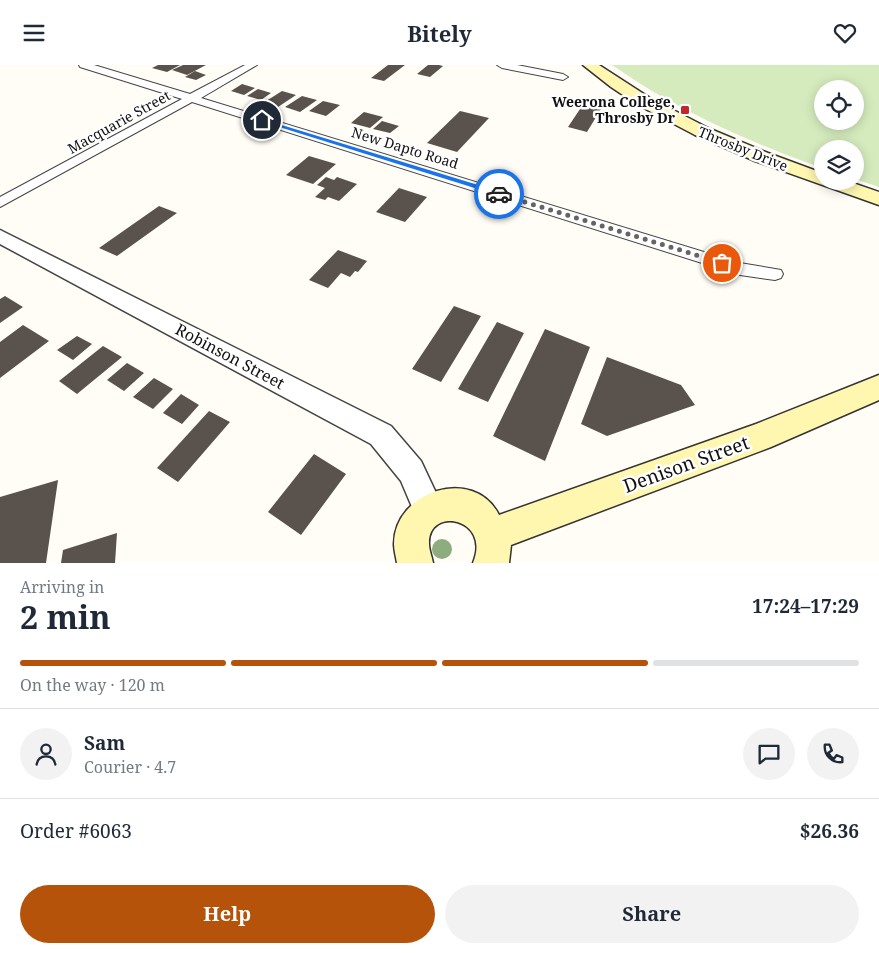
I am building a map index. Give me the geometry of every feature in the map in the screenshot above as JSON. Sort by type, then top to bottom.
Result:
[{"type":"main road","name":"Throsby Drive","points":[[590,65],[636,97],[696,129],[763,158],[814,176]]},
{"type":"main road","points":[[854,190],[879,199]]},
{"type":"main road","name":"Denison Street","points":[[491,549],[879,387]]},
{"type":"main road","points":[[415,563],[411,546],[414,530],[419,520],[429,510],[446,503],[460,503],[472,508],[489,526],[491,549]]},
{"type":"street","name":"New Dapto Road","points":[[84,65],[731,266],[775,274]]},
{"type":"street","name":"Macquarie Street","points":[[0,203],[252,65]]},
{"type":"street","points":[[502,65],[563,77]]},
{"type":"street","name":"Robinson Street","points":[[0,236],[381,435],[411,471],[429,510]]},
{"type":"green space","points":[[612,65],[879,65],[879,187],[864,182],[864,140],[814,140],[814,165],[761,145],[702,118],[657,94]]},
{"type":"building","points":[[158,65],[180,65],[167,72],[152,68]]},
{"type":"building","points":[[183,65],[206,65],[187,75],[172,70]]},
{"type":"building","points":[[388,65],[405,65],[384,81],[371,78]]},
{"type":"building","points":[[428,65],[443,66],[430,77],[417,74]]},
{"type":"building","points":[[195,71],[206,75],[196,80],[185,77]]},
{"type":"building","points":[[242,84],[255,88],[244,95],[231,91]]},
{"type":"building","points":[[258,89],[271,93],[261,100],[247,96]]},
{"type":"building","points":[[282,91],[296,95],[278,107],[263,103]]},
{"type":"building","points":[[302,96],[317,100],[300,112],[285,107]]},
{"type":"building","points":[[586,100],[604,104],[587,132],[568,127]]},
{"type":"building","points":[[323,101],[340,105],[326,116],[309,111]]},
{"type":"building","points":[[460,111],[489,118],[457,152],[427,143]]},
{"type":"building","points":[[364,112],[383,117],[370,128],[351,123]]},
{"type":"building","points":[[382,121],[399,126],[390,133],[373,129]]},
{"type":"building","points":[[309,156],[336,164],[313,184],[286,175]]},
{"type":"building","points":[[326,177],[334,180],[337,177],[357,184],[339,201],[328,197],[325,200],[315,197],[325,188],[317,185]]},
{"type":"building","points":[[399,188],[427,197],[405,222],[376,212]]},
{"type":"building","points":[[159,206],[177,213],[117,256],[99,248]]},
{"type":"building","points":[[338,250],[367,261],[358,272],[355,271],[350,277],[341,273],[328,288],[309,280]]},
{"type":"building","points":[[5,296],[23,307],[0,323],[0,299]]},
{"type":"building","points":[[454,306],[481,316],[441,382],[412,369]]},
{"type":"building","points":[[497,322],[524,333],[488,402],[458,389]]},
{"type":"building","points":[[23,325],[49,341],[0,378],[0,342]]},
{"type":"building","points":[[545,329],[590,347],[545,461],[493,436]]},
{"type":"building","points":[[77,336],[92,344],[73,360],[57,350]]},
{"type":"building","points":[[103,346],[122,357],[77,394],[59,381]]},
{"type":"building","points":[[607,357],[681,385],[695,405],[607,436],[581,424]]},
{"type":"building","points":[[127,363],[144,373],[124,391],[107,380]]},
{"type":"building","points":[[154,378],[173,389],[153,409],[133,397]]},
{"type":"building","points":[[181,394],[199,405],[182,424],[163,413]]},
{"type":"building","points":[[209,411],[230,422],[178,482],[157,468]]},
{"type":"building","points":[[314,454],[346,474],[301,535],[268,512]]},
{"type":"building","points":[[58,480],[46,563],[0,563],[0,497]]},
{"type":"building","points":[[117,533],[115,563],[61,563],[63,550]]},
{"type":"way so far","points":[[499,194],[722,263]]},
{"type":"place","name":"Weerona College, Throsby Dr","points":[[685,110]]},
{"type":"route","points":[[262,120],[499,194]]}]
